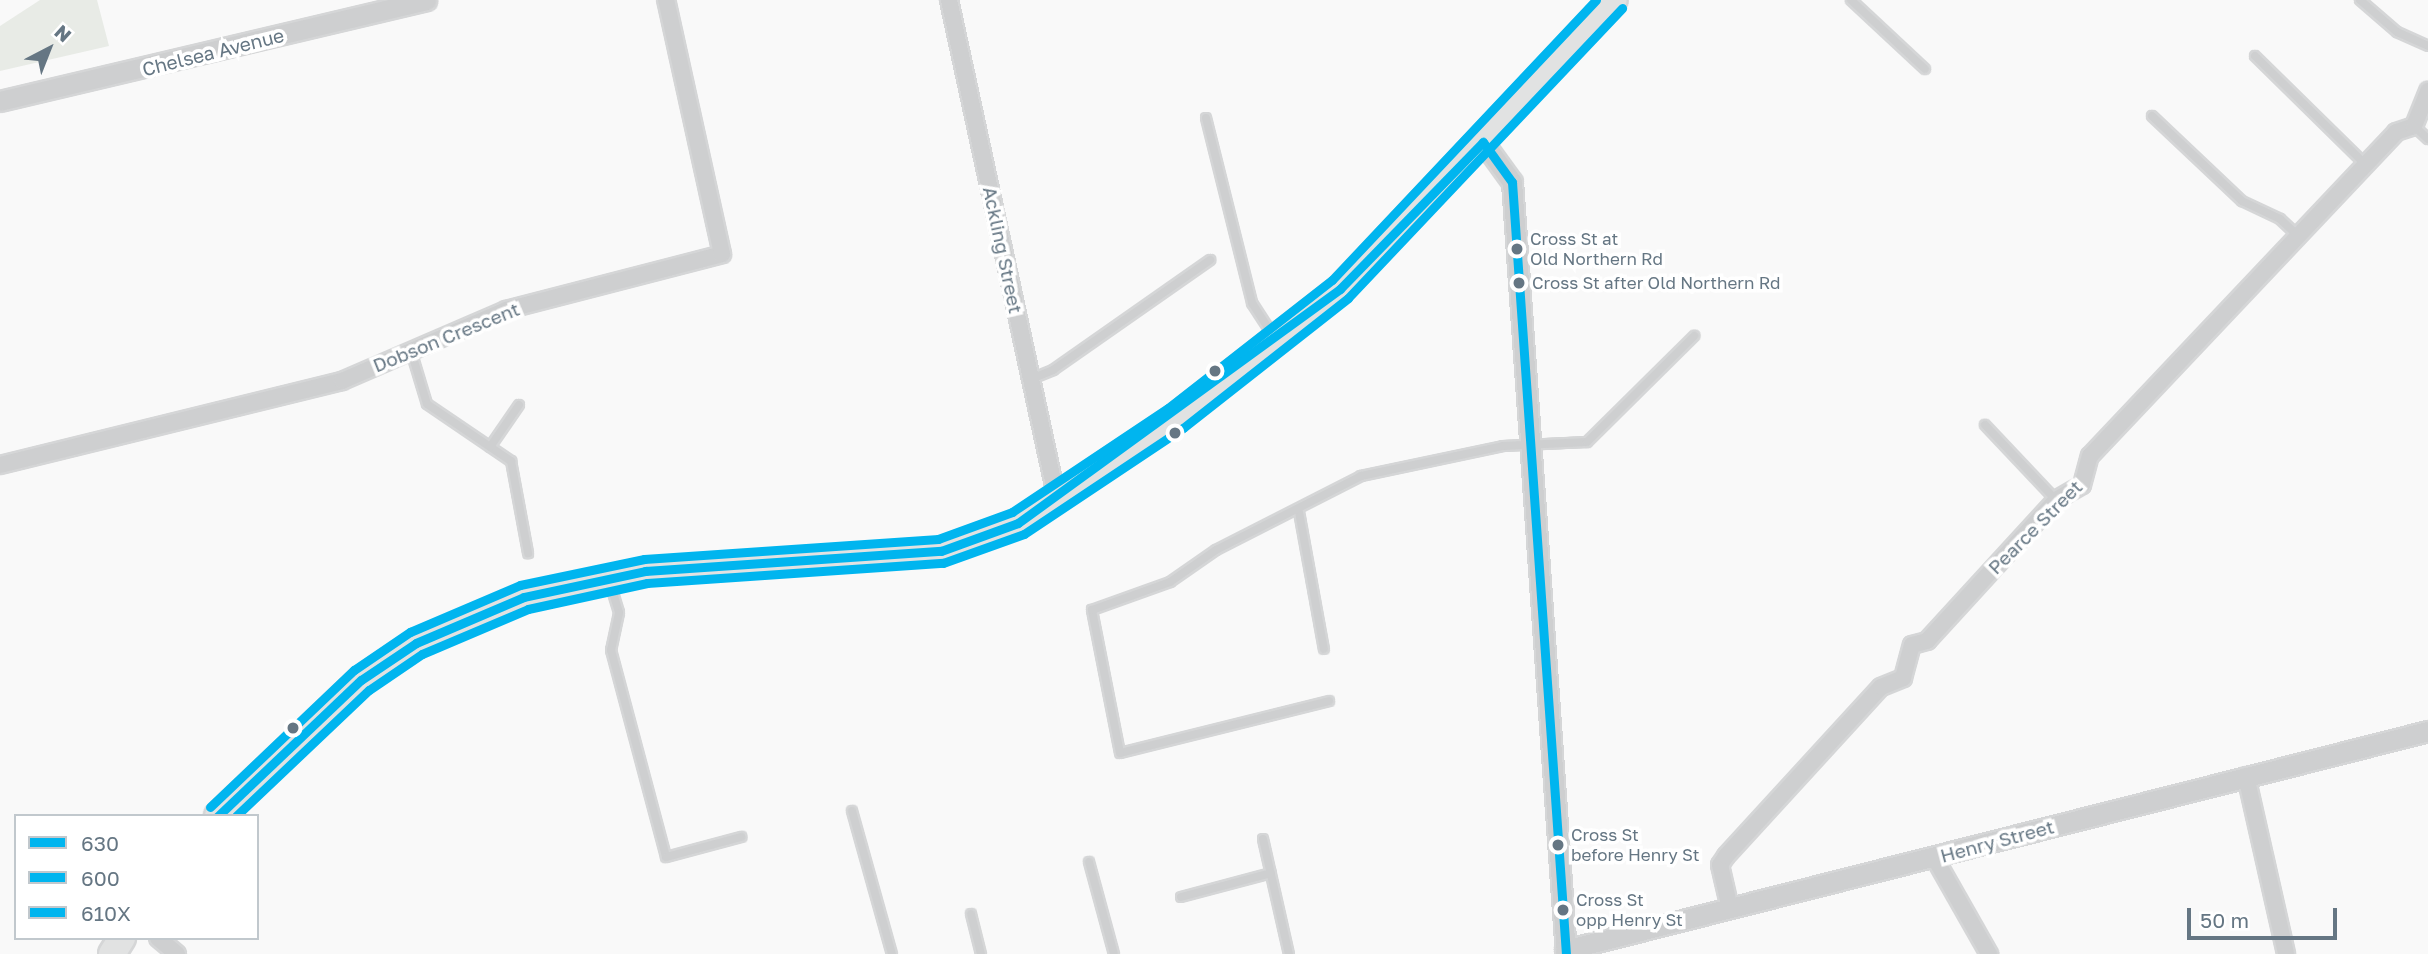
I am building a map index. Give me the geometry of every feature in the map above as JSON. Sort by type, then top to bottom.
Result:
[{"type":"main road","points":[[220,814],[314,718],[416,643],[524,597],[609,577],[941,551],[1018,523],[1057,499],[1277,341],[1349,280],[1483,142],[1613,0]]},
{"type":"street","name":"Chelsea Avenue","points":[[0,101],[426,0]]},
{"type":"street","name":"Dobson Crescent","points":[[0,465],[342,380],[506,310],[722,254],[666,0]]},
{"type":"street","name":"Ackling Street","points":[[949,0],[1057,499]]},
{"type":"street","points":[[2414,126],[2428,91]]},
{"type":"street","name":"Pearce Street","points":[[1729,904],[1720,865],[1726,856],[1881,687],[1903,678],[1912,645],[1927,641],[2056,500],[2082,485],[2090,456],[2396,132],[2414,126]]},
{"type":"street","points":[[1483,142],[1512,183],[1565,952]]},
{"type":"street","name":"Henry Street","points":[[1565,952],[1729,904],[1934,858],[2428,731]]},
{"type":"street","points":[[2246,776],[2286,954]]},
{"type":"street","points":[[1934,858],[1989,954]]},
{"type":"street","points":[[160,940],[177,954]]},
{"type":"lane","points":[[1851,0],[1925,69]]},
{"type":"lane","points":[[2360,0],[2397,32],[2428,46]]},
{"type":"lane","points":[[2255,56],[2366,165]]},
{"type":"lane","points":[[2152,116],[2242,201],[2280,219],[2299,237]]},
{"type":"lane","points":[[1206,118],[1252,303],[1277,341]]},
{"type":"lane","points":[[2414,126],[2428,139]]},
{"type":"lane","points":[[1031,379],[1053,370],[1210,260]]},
{"type":"lane","points":[[1329,701],[1120,753],[1092,610],[1170,582],[1216,550],[1299,512],[1361,476],[1503,446],[1531,448],[1587,442],[1694,337]]},
{"type":"lane","points":[[411,351],[427,404],[511,461],[528,553]]},
{"type":"lane","points":[[490,447],[519,405]]},
{"type":"lane","points":[[1985,425],[2056,500]]},
{"type":"lane","points":[[1299,512],[1324,649]]},
{"type":"lane","points":[[609,577],[619,613],[611,650],[666,857],[741,837]]},
{"type":"lane","points":[[852,811],[892,954]]},
{"type":"lane","points":[[1264,839],[1289,954]]},
{"type":"lane","points":[[1089,862],[1114,954]]},
{"type":"lane","points":[[1181,897],[1271,873]]},
{"type":"lane","points":[[971,914],[981,954]]},
{"type":"shaded area","points":[[40,0],[97,0],[109,46],[0,71],[0,26]]},
{"type":"transit line","name":"610X","points":[[210,807],[354,670],[410,632],[520,585],[644,559],[938,539],[1012,512],[1168,408],[1332,280],[1596,0]]},
{"type":"transit line","name":"600","points":[[238,814],[369,690],[422,654],[528,609],[647,583],[943,563],[1024,534],[1183,428],[1348,298],[1622,8]]},
{"type":"transit line","name":"630","points":[[1483,142],[1512,182],[1566,954]]},
{"type":"transit line","name":"630","points":[[220,814],[361,680],[416,643],[524,597],[645,571],[941,551],[1018,523],[1340,289],[1483,142]]},
{"type":"place","name":"Cross St at Old Northern Rd","points":[[1517,249]]},
{"type":"place","name":"Cross St after Old Northern Rd","points":[[1519,283]]},
{"type":"place","name":"Cross St before Henry St","points":[[1558,845]]},
{"type":"place","name":"Cross St opp Henry St","points":[[1563,910]]}]
